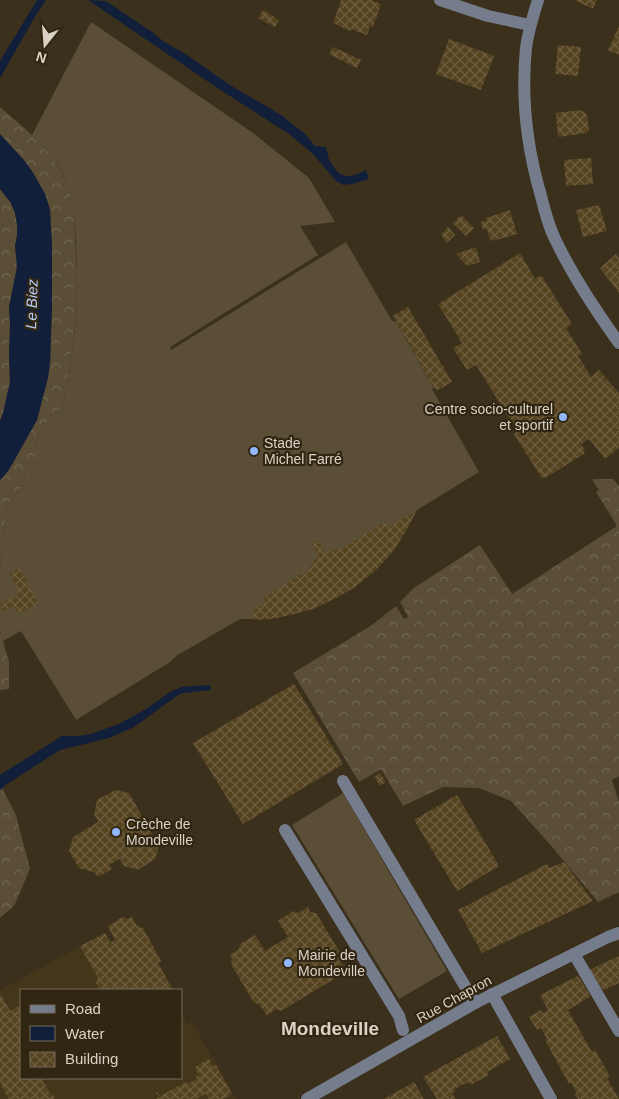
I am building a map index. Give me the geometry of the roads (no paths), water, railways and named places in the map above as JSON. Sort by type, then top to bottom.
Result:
[{"type":"street","points":[[440,0],[488,16],[530,25]]},
{"type":"street","points":[[538,0],[530,25],[526,48],[526,113],[531,156],[540,196],[562,253],[580,286],[619,343]]},
{"type":"street","points":[[343,780],[475,1003]]},
{"type":"street","points":[[285,830],[399,1016],[403,1030]]},
{"type":"street","name":"Rue Chapron","points":[[307,1099],[475,1003],[619,933]]},
{"type":"street","points":[[574,954],[619,1030]]},
{"type":"street","points":[[492,994],[551,1099]]},
{"type":"water","points":[[37,0],[46,0],[0,78],[0,61]]},
{"type":"water","points":[[88,0],[106,1],[230,85],[281,115],[305,134],[315,146],[326,147],[329,160],[339,173],[351,176],[366,170],[369,179],[343,185],[336,181],[312,153],[289,134]]},
{"type":"water","name":"Le Biez","points":[[0,134],[32,171],[45,194],[50,210],[52,306],[50,363],[37,420],[9,470],[0,480],[0,421],[10,382],[9,307],[17,267],[15,245],[17,224],[11,203],[0,189]]},
{"type":"water","points":[[210,685],[211,690],[178,695],[134,727],[109,738],[60,750],[0,790],[0,775],[62,736],[91,734],[119,724],[181,687]]},
{"type":"place","name":"Centre socio-culturel et sportif","points":[[563,417]]},
{"type":"place","name":"Stade Michel Farré","points":[[254,451]]},
{"type":"place","name":"Crèche de Mondeville","points":[[116,832]]},
{"type":"place","name":"Mairie de Mondeville","points":[[288,963]]},
{"type":"district","name":"Mondeville","points":[[330,1028]]}]
